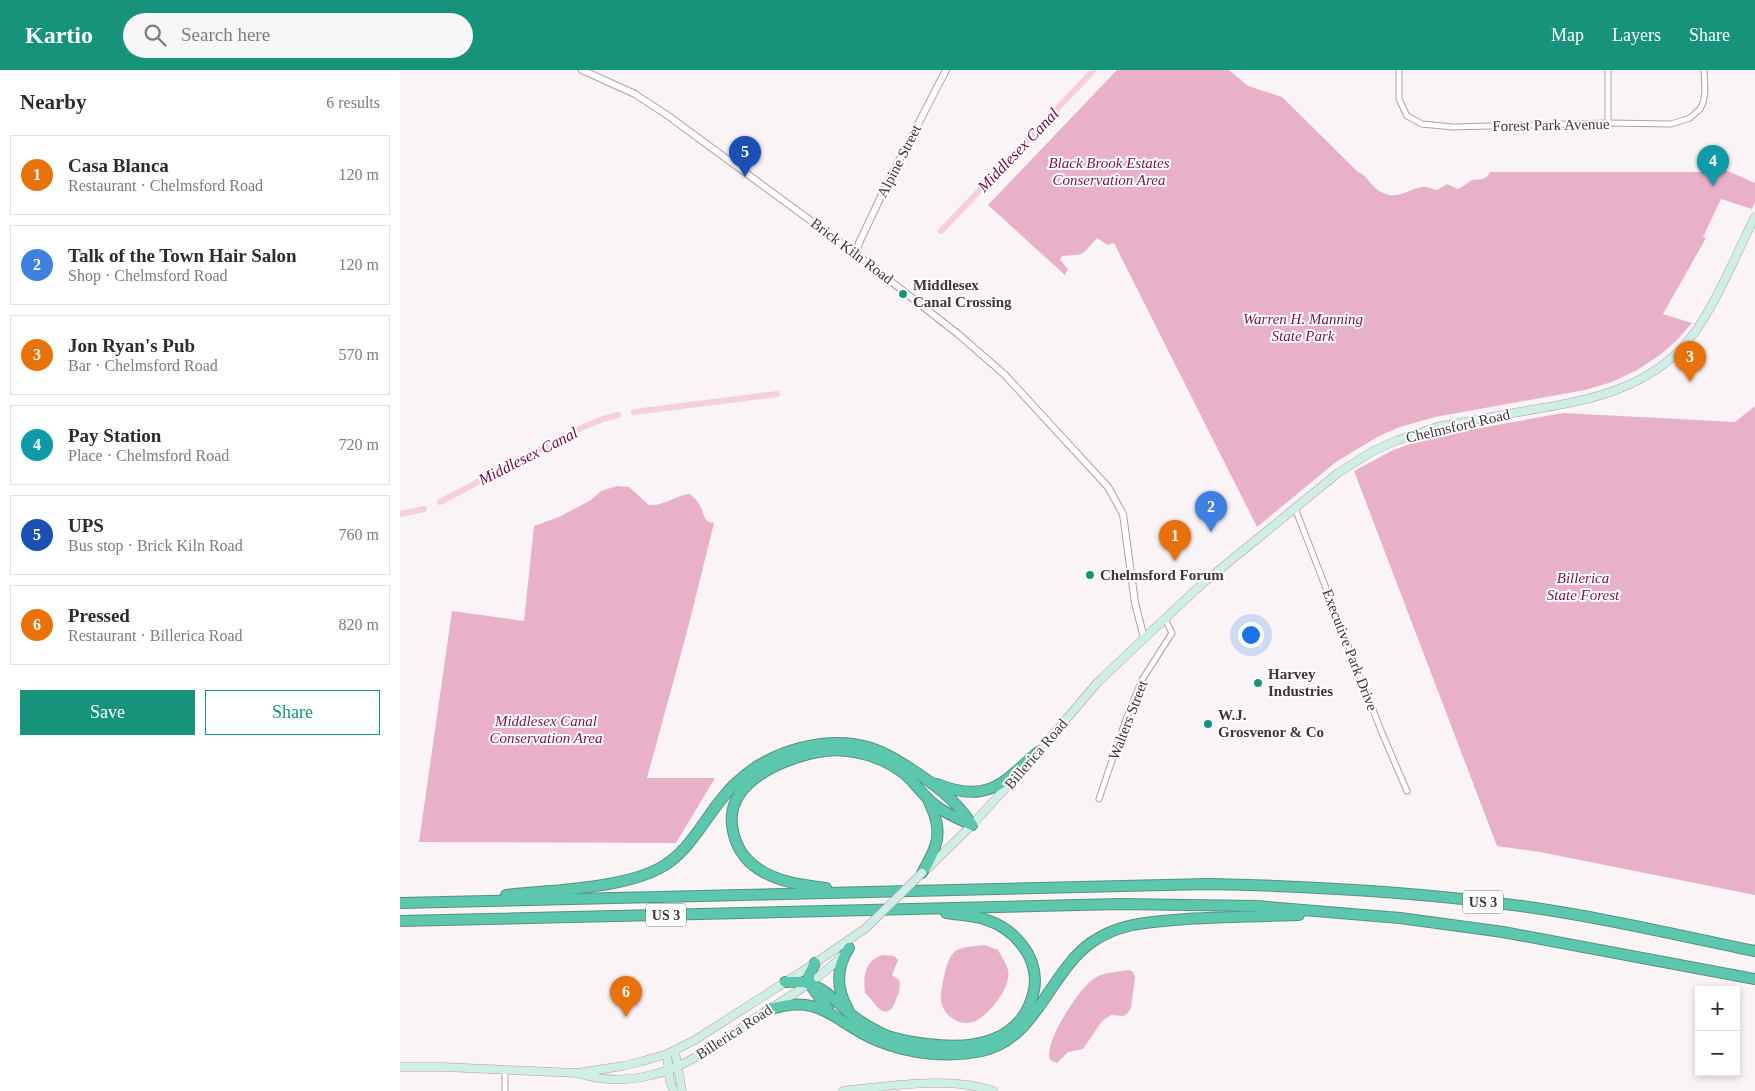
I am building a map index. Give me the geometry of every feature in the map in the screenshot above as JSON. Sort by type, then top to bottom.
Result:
[{"type":"highway","points":[[422,903],[598,885],[632,879],[647,874],[660,868],[684,848],[738,781],[778,756],[821,744],[838,743],[870,748],[894,758],[951,799],[964,812],[972,825]]},
{"type":"highway","points":[[862,892],[799,884],[774,877],[757,868],[744,857],[735,841],[732,825],[733,806],[741,792],[757,776],[788,761],[818,752],[843,750],[865,754],[886,762],[909,778],[926,797],[944,812],[972,825]]},
{"type":"highway","points":[[925,779],[958,791],[981,792],[1001,784],[1038,752]]},
{"type":"highway","points":[[922,873],[934,852],[939,832],[936,818],[926,797]]},
{"type":"highway","name":"US 3","points":[[400,904],[1208,884],[1364,889],[1531,908],[1622,923],[1755,951]]},
{"type":"highway","name":"US 3","points":[[400,922],[1168,904],[1256,906],[1400,918],[1503,932],[1755,979]]},
{"type":"highway","points":[[785,982],[809,983],[826,993],[852,1016],[882,1034],[901,1040],[936,1046],[983,1043],[1000,1036],[1016,1024],[1027,1009],[1034,988],[1034,969],[1029,954],[1015,936],[999,926],[972,916],[903,910]]},
{"type":"highway","points":[[768,1010],[802,1003],[819,1007],[878,1041],[902,1048],[941,1054],[982,1051],[998,1046],[1018,1033],[1068,963],[1092,941],[1120,928],[1150,921],[1345,913]]},
{"type":"highway","points":[[849,948],[840,964],[838,973],[843,999],[852,1016]]},
{"type":"highway","points":[[815,964],[809,975],[809,983],[821,1002],[838,1018]]},
{"type":"main road","name":"Chelmsford Road","points":[[1097,683],[1202,584],[1343,470],[1373,451],[1398,440],[1440,426],[1593,398],[1621,389],[1648,374],[1672,356],[1697,329],[1755,217]]},
{"type":"main road","name":"Billerica Road","points":[[576,1073],[596,1078],[617,1080],[652,1075],[669,1070],[698,1055],[809,983],[829,968],[866,928],[972,825],[1097,683]]},
{"type":"main road","name":"Billerica Road","points":[[400,1067],[576,1073],[623,1066],[667,1054],[702,1036],[815,964],[866,928]]},
{"type":"main road","points":[[675,1050],[682,1091]]},
{"type":"main road","points":[[667,1054],[674,1091]]},
{"type":"main road","points":[[843,1091],[874,1087],[953,1083],[979,1086],[993,1091]]},
{"type":"street","name":"Brick Kiln Road","points":[[582,70],[628,91],[653,105],[856,254],[932,313],[1004,374],[1108,487],[1123,514],[1135,603],[1144,638]]},
{"type":"street","name":"Alpine Street","points":[[856,254],[859,243],[885,188],[946,70]]},
{"type":"street","name":"Forest Park Avenue","points":[[1399,70],[1399,99],[1404,111],[1414,121],[1422,124],[1453,126],[1608,123],[1671,124],[1695,115],[1703,103],[1704,70]]},
{"type":"street","points":[[1608,70],[1608,123]]},
{"type":"street","name":"Executive Park Drive","points":[[1296,508],[1382,734],[1407,791]]},
{"type":"street","name":"Walters Street","points":[[1100,799],[1126,720],[1142,680],[1172,633],[1165,619]]},
{"type":"street","points":[[505,1070],[505,1091]]},
{"type":"green space","name":"Warren H. Manning State Park","points":[[1117,70],[1229,70],[1248,86],[1282,97],[1375,188],[1387,194],[1403,194],[1422,187],[1437,190],[1447,184],[1458,189],[1472,180],[1484,178],[1490,172],[1718,172],[1721,168],[1755,183],[1755,202],[1752,209],[1721,199],[1703,237],[1706,238],[1663,314],[1692,323],[1660,355],[1637,370],[1612,382],[1585,390],[1435,417],[1400,427],[1379,436],[1336,462],[1257,527],[1114,243],[1108,245],[1097,238],[1082,253],[1062,256],[1060,260],[1068,269],[1065,275],[988,205]]},
{"type":"green space","name":"Billerica State Forest","points":[[1755,406],[1755,895],[1540,852],[1497,846],[1354,471],[1391,451],[1429,437],[1563,413],[1735,422]]},
{"type":"green space","name":"Middlesex Canal Conservation Area","points":[[617,486],[629,487],[649,505],[660,504],[690,494],[699,504],[706,520],[714,523],[688,628],[647,778],[715,778],[676,843],[419,842],[452,611],[524,621],[534,526],[559,517],[591,500],[601,491]]},
{"type":"green space","points":[[984,945],[998,950],[1005,962],[1008,970],[1006,985],[998,1001],[979,1019],[973,1022],[959,1022],[944,1010],[942,1005],[941,992],[945,972],[951,957],[958,949]]},
{"type":"green space","points":[[882,955],[894,956],[898,960],[892,975],[899,980],[900,986],[896,1000],[888,1011],[879,1009],[865,993],[864,981],[866,970],[871,962]]},
{"type":"green space","points":[[1129,970],[1133,972],[1135,977],[1131,1008],[1127,1014],[1123,1016],[1111,1015],[1102,1021],[1083,1049],[1068,1052],[1057,1063],[1050,1060],[1049,1052],[1057,1030],[1063,1018],[1086,986],[1100,975]]},
{"type":"waterway","name":"Middlesex Canal","points":[[941,231],[1094,70]]},
{"type":"waterway","name":"Middlesex Canal","points":[[634,412],[777,394]]},
{"type":"waterway","name":"Middlesex Canal","points":[[440,502],[581,428],[618,415]]},
{"type":"waterway","name":"Middlesex Canal","points":[[400,514],[424,509]]},
{"type":"place","name":"UPS","points":[[745,177]]},
{"type":"place","name":"Pay Station","points":[[1713,186]]},
{"type":"place","name":"Middlesex Canal Crossing","points":[[903,294]]},
{"type":"place","name":"Jon Ryan's Pub","points":[[1690,382]]},
{"type":"place","name":"Talk of the Town Hair Salon","points":[[1211,532]]},
{"type":"place","name":"Casa Blanca","points":[[1175,561]]},
{"type":"place","name":"Chelmsford Forum","points":[[1090,575]]},
{"type":"place","name":"Harvey Industries","points":[[1258,683]]},
{"type":"place","name":"W.J. Grosvenor & Co","points":[[1208,724]]},
{"type":"place","name":"Pressed","points":[[626,1017]]},
{"type":"park label","name":"Black Brook Estates Conservation Area","points":[[1109,172]]}]
